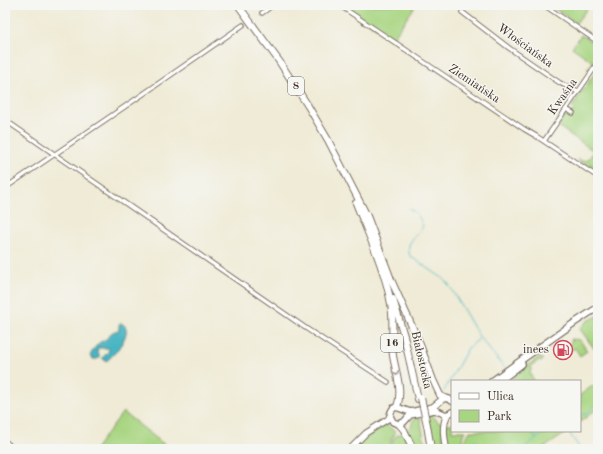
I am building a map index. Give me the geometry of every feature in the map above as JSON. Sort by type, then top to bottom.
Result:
[{"type":"highway","name":"8","points":[[238,5],[279,60],[328,140],[367,216],[392,282]]},
{"type":"highway","name":"8","points":[[345,174],[386,278]]},
{"type":"highway","name":"Białostocka","points":[[386,278],[398,315],[420,399]]},
{"type":"highway","name":"16","points":[[386,278],[391,306],[393,355],[400,393],[400,400],[397,407]]},
{"type":"highway","name":"Białostocka","points":[[392,282],[406,333],[431,449]]},
{"type":"highway","name":"16","points":[[392,282],[417,338],[435,386],[440,395],[444,398]]},
{"type":"highway","points":[[446,449],[444,422],[450,413]]},
{"type":"highway","points":[[396,423],[404,430],[413,449]]},
{"type":"highway","name":"Białostocka","points":[[425,425],[428,449]]},
{"type":"main road","points":[[494,380],[598,308]]},
{"type":"main road","points":[[501,380],[539,350]]},
{"type":"main road","points":[[355,449],[374,431],[388,423],[404,422],[411,413],[433,407],[444,398],[451,400]]},
{"type":"main road","points":[[350,449],[362,436],[388,419],[391,410],[397,407],[411,413],[434,410],[443,414],[450,413]]},
{"type":"main road","points":[[390,416],[396,423]]},
{"type":"street","points":[[262,13],[274,5]]},
{"type":"street","name":"Ziemiańska","points":[[339,5],[517,125],[598,177]]},
{"type":"street","points":[[544,5],[598,42]]},
{"type":"street","name":"Włościańska","points":[[462,12],[515,52],[560,83],[578,92]]},
{"type":"street","points":[[5,188],[243,25]]},
{"type":"street","name":"Kwaśna","points":[[544,141],[598,63]]},
{"type":"street","points":[[566,109],[572,112]]},
{"type":"street","points":[[5,120],[307,329],[388,382]]},
{"type":"street","points":[[5,441],[14,449]]},
{"type":"green space","points":[[342,5],[416,5],[392,39]]},
{"type":"green space","points":[[549,5],[590,5],[576,23]]},
{"type":"green space","points":[[581,35],[598,45],[598,57],[588,71],[587,70],[593,62],[572,47]]},
{"type":"green space","points":[[598,68],[598,159],[591,169],[598,174],[589,168],[590,163],[586,166],[578,160],[588,160],[594,151],[559,127],[559,124],[566,114],[568,113],[571,115],[574,110],[572,108],[574,102],[576,103],[576,100],[590,82],[589,81],[594,74],[595,75]]},
{"type":"green space","points":[[598,316],[598,354],[580,329],[590,320]]},
{"type":"green space","points":[[570,340],[580,340],[587,351],[580,356],[575,348],[567,353],[563,348],[573,341]]},
{"type":"green space","points":[[540,356],[542,358],[541,362],[538,361],[530,367],[532,368],[530,372],[531,375],[534,380],[512,380],[517,374],[521,371],[522,372],[522,370]]},
{"type":"green space","points":[[598,382],[598,408],[581,421],[581,394]]},
{"type":"green space","points":[[123,412],[170,449],[95,449]]},
{"type":"green space","points":[[427,416],[432,416],[438,422],[442,423],[444,449],[433,449]]},
{"type":"green space","points":[[420,418],[426,449],[415,449],[407,431],[411,427],[413,420]]},
{"type":"green space","points":[[446,424],[451,424],[451,432],[465,432],[463,434],[461,449],[448,449]]},
{"type":"green space","points":[[387,425],[396,433],[391,440],[390,449],[356,449],[366,438]]},
{"type":"green space","points":[[469,432],[568,432],[542,449],[464,449],[465,440]]},
{"type":"green space","points":[[404,433],[411,449],[392,449],[394,438],[397,435]]},
{"type":"water","points":[[120,323],[125,326],[126,330],[123,342],[119,348],[106,361],[103,357],[109,349],[98,348],[97,351],[99,358],[93,359],[90,356],[95,347],[106,339],[112,332],[119,330]]},
{"type":"waterway","points":[[409,208],[418,215],[423,226],[410,243],[410,256],[444,279],[480,338],[505,368]]},
{"type":"waterway","points":[[444,391],[468,348],[479,339]]},
{"type":"waterway","points":[[581,416],[587,413],[598,402]]},
{"type":"waterway","points":[[532,432],[536,439]]},
{"type":"waterway","points":[[522,449],[546,432]]},
{"type":"waterway","points":[[569,432],[579,447],[578,449]]},
{"type":"waterway","points":[[475,439],[481,449]]},
{"type":"place","name":"inees","points":[[563,350]]}]
